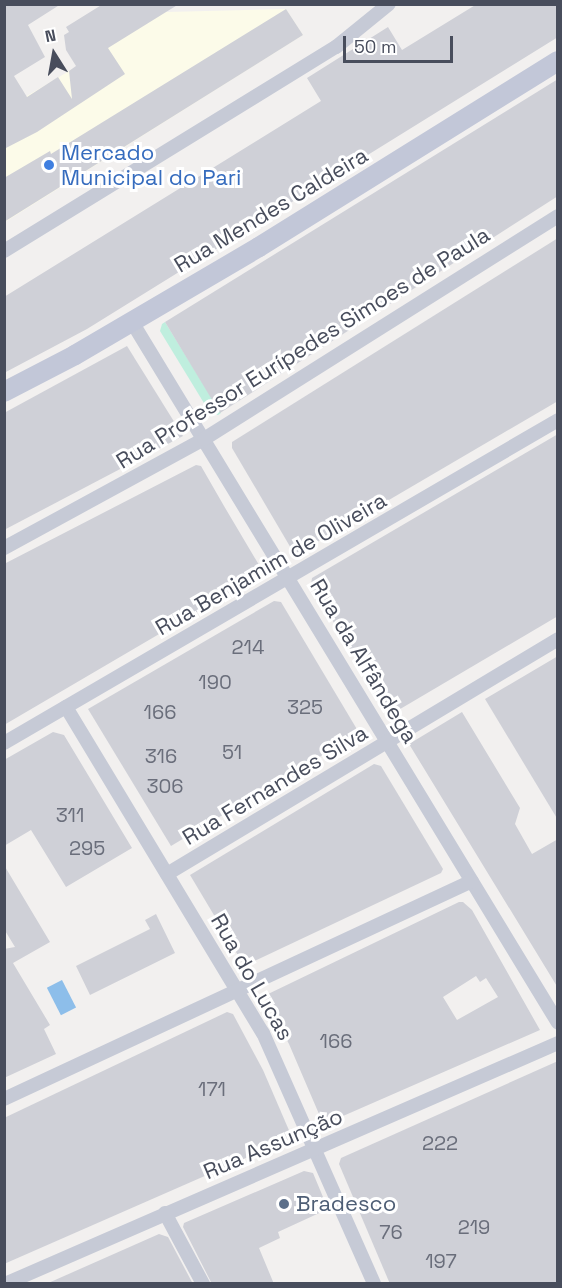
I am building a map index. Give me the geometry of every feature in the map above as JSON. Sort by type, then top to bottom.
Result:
[{"type":"street","points":[[4,251],[336,46],[389,4]]},
{"type":"street","name":"Rua Mendes Caldeira","points":[[4,392],[132,322],[259,247],[558,61]]},
{"type":"street","name":"Rua Professor Eurípedes Simoes de Paula","points":[[4,548],[204,439],[558,216]]},
{"type":"street","name":"Rua da Alfândega","points":[[132,322],[558,1023]]},
{"type":"street","name":"Rua Benjamim de Oliveira","points":[[4,743],[558,420]]},
{"type":"street","name":"Rua Fernandes Silva","points":[[167,874],[558,639]]},
{"type":"street","name":"Rua do Lucas","points":[[66,707],[263,1033],[316,1148],[374,1284]]},
{"type":"street","points":[[4,1099],[472,881]]},
{"type":"street","name":"Rua Assunção","points":[[5,1284],[558,1043]]},
{"type":"street","points":[[165,1213],[203,1284]]},
{"type":"shaded area","name":"Mercado Municipal do Pari","points":[[108,5],[163,5],[167,12],[286,9],[303,35],[5,222],[5,109],[86,61],[69,32]]},
{"type":"green space","points":[[165,322],[221,413],[218,415],[210,413],[160,331]]},
{"type":"water","points":[[62,980],[76,1008],[61,1015],[47,988]]},
{"type":"building","points":[[4,4],[61,4],[28,25],[45,57],[14,76],[27,97],[58,77],[72,99],[69,71],[76,66],[66,50],[64,35],[69,32],[66,27],[103,4],[179,4],[108,48],[125,74],[37,132],[4,149]]},
{"type":"building","points":[[477,4],[558,4],[558,37],[87,329],[4,373],[4,297],[321,101],[307,78],[388,27],[402,50]]},
{"type":"building","points":[[286,9],[303,35],[4,222],[4,178],[50,151],[51,154]]},
{"type":"building","points":[[558,79],[558,196],[220,413],[165,322]]},
{"type":"building","points":[[558,238],[558,401],[295,555],[232,448],[232,442]]},
{"type":"building","points":[[127,346],[183,436],[4,530],[4,413]]},
{"type":"building","points":[[558,434],[558,616],[390,715],[311,585],[312,578]]},
{"type":"building","points":[[196,465],[201,466],[262,570],[260,575],[4,725],[4,564]]},
{"type":"building","points":[[274,601],[281,602],[358,731],[356,735],[171,846],[88,709]]},
{"type":"building","points":[[558,656],[558,820],[485,699]]},
{"type":"building","points":[[462,712],[520,808],[515,824],[532,854],[558,839],[558,988],[409,744]]},
{"type":"building","points":[[53,732],[64,735],[132,848],[66,887],[31,830],[4,846],[4,760]]},
{"type":"building","points":[[374,764],[381,766],[443,869],[441,873],[248,964],[242,962],[190,875]]},
{"type":"building","points":[[4,865],[50,942],[13,963],[50,1025],[44,1029],[56,1054],[4,1078],[4,949],[15,947],[4,929]]},
{"type":"building","points":[[463,902],[472,910],[540,1030],[327,1123],[322,1121],[289,1044],[265,1000],[266,995]],"holes":[[[476,976],[480,982],[486,978],[498,997],[457,1020],[443,997]]]},
{"type":"building","points":[[156,914],[175,953],[90,995],[76,966],[150,929],[145,920]]},
{"type":"building","points":[[227,1012],[233,1014],[263,1070],[291,1135],[289,1139],[4,1264],[4,1118]]},
{"type":"building","points":[[558,1061],[558,1284],[390,1284],[339,1164],[341,1158]]},
{"type":"building","points":[[304,1171],[313,1173],[328,1209],[278,1232],[280,1238],[259,1248],[274,1284],[212,1284],[183,1227],[184,1223]]},
{"type":"building","points":[[159,1234],[168,1237],[193,1284],[46,1284]]},
{"type":"place","name":"Mercado Municipal do Pari","points":[[49,165]]},
{"type":"place","name":"Bradesco","points":[[284,1204]]}]
